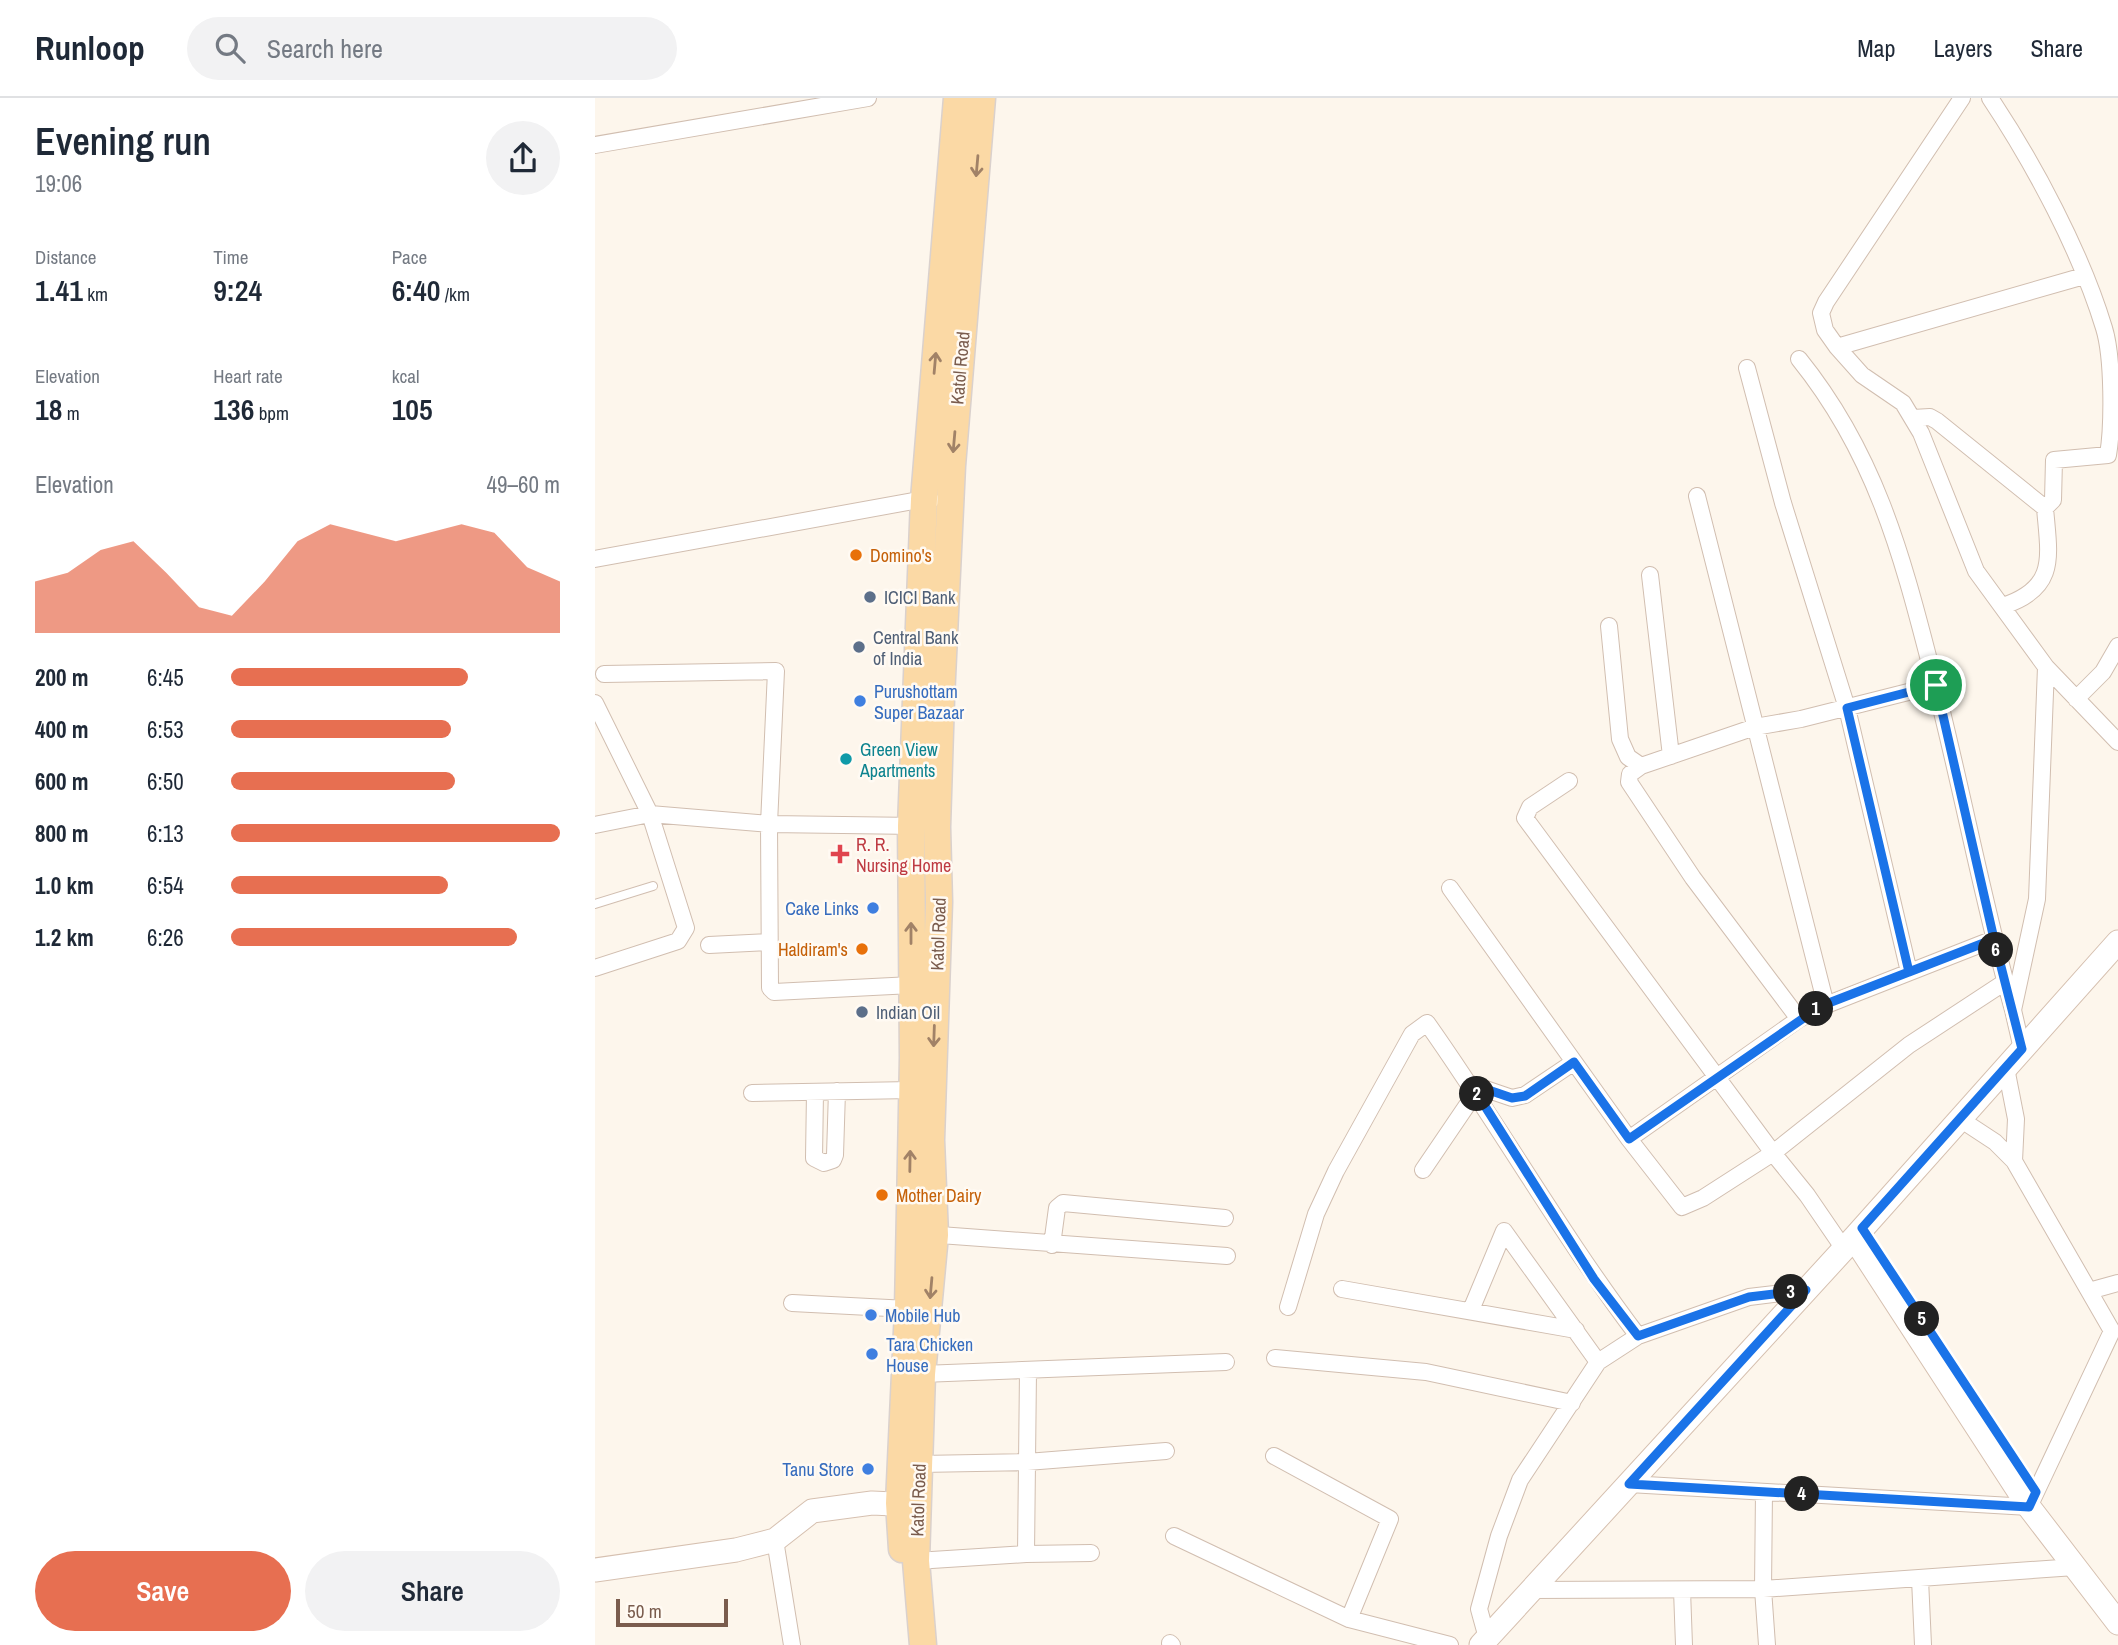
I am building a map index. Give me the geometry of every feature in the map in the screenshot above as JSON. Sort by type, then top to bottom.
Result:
[{"type":"main road","name":"Katol Road","points":[[907,1645],[908,1308],[922,1234],[931,1140],[939,902],[924,826],[924,499],[957,98]]},
{"type":"main road","name":"Katol Road","points":[[923,1645],[909,1505],[920,1464],[922,1374],[922,1234],[911,1090],[912,985],[982,98]]},
{"type":"street","points":[[595,145],[868,98]]},
{"type":"street","points":[[1962,98],[1826,302],[1821,313],[1825,330],[1862,374],[1903,403],[1921,433],[1976,571],[2046,667],[2118,742]]},
{"type":"street","points":[[1990,98],[2029,156],[2084,276],[2105,330],[2113,426],[2113,461],[2054,460],[2053,500],[2045,508]]},
{"type":"street","points":[[1837,347],[2084,276]]},
{"type":"street","points":[[1799,359],[1821,386],[1855,442],[1886,508],[1936,685],[2022,1049]]},
{"type":"street","points":[[1747,368],[1783,503],[1847,708],[1909,972]]},
{"type":"street","points":[[1913,418],[1930,417],[1937,421],[2045,508],[2049,562],[2044,576],[2024,599],[2003,606]]},
{"type":"street","points":[[1697,496],[1826,1004]]},
{"type":"street","points":[[595,559],[924,499],[950,504]]},
{"type":"street","points":[[1650,576],[1671,756]]},
{"type":"street","points":[[1609,626],[1620,739],[1628,757],[1641,766]]},
{"type":"street","points":[[2075,699],[2103,672],[2118,646]]},
{"type":"street","points":[[2013,1010],[2036,899],[2046,667]]},
{"type":"street","points":[[604,674],[776,671],[769,824],[770,988],[774,992],[912,985]]},
{"type":"street","points":[[1799,1019],[1693,878],[1631,789],[1630,774],[1641,766],[1755,727],[1847,708],[1936,685]]},
{"type":"street","points":[[595,703],[650,814],[686,928],[678,941],[595,968]]},
{"type":"street","points":[[1569,780],[1529,807],[1525,818],[1773,1153],[1807,1195],[1853,1238],[2075,1567],[2118,1623]]},
{"type":"street","points":[[595,825],[650,814],[769,824],[924,826]]},
{"type":"street","points":[[1450,888],[1629,1139],[1682,1207],[1713,1192],[1773,1153],[1909,1045],[2005,982]]},
{"type":"street","points":[[1629,1139],[1799,1019],[1826,1004],[1994,939]]},
{"type":"street","points":[[709,945],[768,942]]},
{"type":"street","points":[[1484,1641],[1806,1290],[2118,942]]},
{"type":"street","points":[[1288,1307],[1316,1214],[1336,1171],[1412,1034],[1427,1023],[1473,1088],[1594,1279],[1638,1336]]},
{"type":"street","points":[[1473,1088],[1512,1098],[1525,1096],[1574,1062]]},
{"type":"street","points":[[2006,1068],[2016,1119],[2014,1161]]},
{"type":"street","points":[[1423,1170],[1473,1088]]},
{"type":"street","points":[[752,1093],[911,1090]]},
{"type":"street","points":[[815,1092],[814,1158],[824,1163],[833,1160],[835,1155],[837,1091]]},
{"type":"street","points":[[1960,1119],[1995,1142],[2014,1161],[2112,1331],[2114,1340],[2032,1500]]},
{"type":"street","points":[[1052,1245],[1056,1209],[1063,1203],[1225,1218]]},
{"type":"street","points":[[1471,1310],[1504,1231],[1598,1362]]},
{"type":"street","points":[[922,1234],[1227,1256]]},
{"type":"street","points":[[2089,1291],[2118,1283]]},
{"type":"street","points":[[1342,1289],[1471,1310],[1576,1331]]},
{"type":"street","points":[[1484,1641],[1479,1609],[1499,1536],[1520,1480],[1598,1362],[1638,1336],[1749,1297],[1806,1290]]},
{"type":"street","points":[[792,1303],[908,1308]]},
{"type":"street","points":[[1275,1358],[1426,1372],[1572,1402]]},
{"type":"street","points":[[922,1374],[1226,1362]]},
{"type":"street","points":[[1026,1554],[1028,1371]]},
{"type":"street","points":[[920,1464],[1027,1462],[1166,1451]]},
{"type":"street","points":[[1274,1456],[1390,1518],[1349,1619]]},
{"type":"street","points":[[1629,1484],[1764,1492],[2032,1500],[2118,1600]]},
{"type":"street","points":[[1764,1492],[1763,1589],[1767,1645]]},
{"type":"street","points":[[595,1570],[684,1559],[775,1540],[813,1511],[909,1505]]},
{"type":"street","points":[[1174,1536],[1349,1619],[1450,1645]]},
{"type":"street","points":[[775,1540],[792,1645]]},
{"type":"street","points":[[916,1561],[1091,1553]]},
{"type":"street","points":[[1531,1590],[1763,1589],[2075,1567]]},
{"type":"street","points":[[1920,1579],[1923,1645]]},
{"type":"street","points":[[1682,1590],[1684,1645]]},
{"type":"lane","points":[[595,904],[653,886]]},
{"type":"place","name":"Domino's","points":[[856,555]]},
{"type":"place","name":"ICICI Bank","points":[[870,597]]},
{"type":"place","name":"Central Bank of India","points":[[859,647]]},
{"type":"place","name":"Purushottam Super Bazaar","points":[[860,701]]},
{"type":"place","name":"Green View Apartments","points":[[846,759]]},
{"type":"place","name":"R. R. Nursing Home","points":[[840,854]]},
{"type":"place","name":"Cake Links","points":[[873,908]]},
{"type":"place","name":"Haldiram's","points":[[862,949]]},
{"type":"place","name":"Indian Oil","points":[[862,1012]]},
{"type":"place","name":"Mother Dairy","points":[[882,1195]]},
{"type":"place","name":"Mobile Hub","points":[[871,1315]]},
{"type":"place","name":"Tara Chicken House","points":[[872,1354]]},
{"type":"place","name":"Tanu Store","points":[[868,1469]]},
{"type":"route","points":[[1936,685],[1847,708],[1909,972],[1994,939],[2022,1049],[1862,1228],[2036,1492],[2029,1507],[1899,1497],[1629,1484],[1806,1290],[1749,1297],[1638,1336],[1594,1279],[1471,1084],[1512,1098],[1525,1096],[1574,1062],[1629,1139],[1821,1006],[1866,989],[1994,939],[1936,685]]}]
